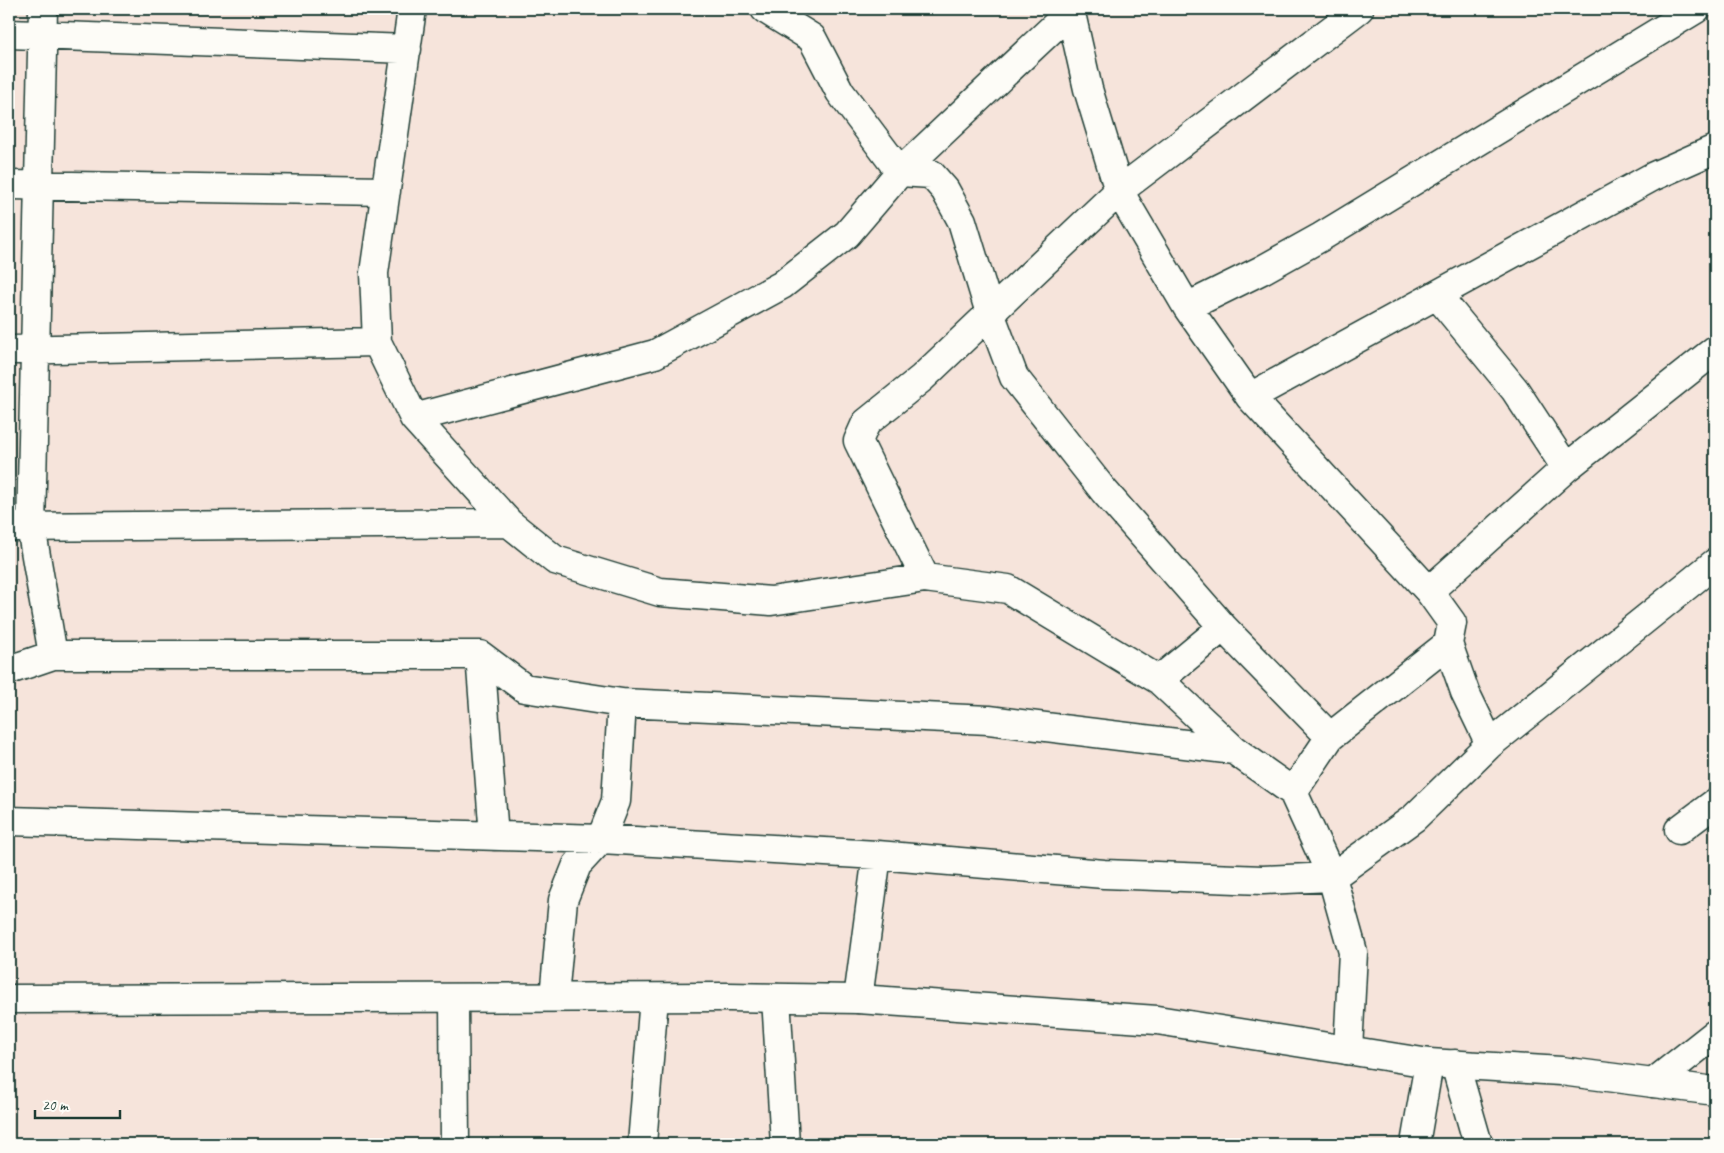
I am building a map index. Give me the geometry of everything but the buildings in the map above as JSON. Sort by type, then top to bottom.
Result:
[{"type":"street","points":[[412,9],[374,273],[377,342],[414,418],[508,523],[555,560],[660,592],[771,601],[925,578],[1008,589],[1159,680],[1234,750],[1293,792],[1332,877],[1353,952],[1348,1050]]},
{"type":"street","points":[[765,9],[812,38],[840,92],[900,172],[931,174],[944,190],[962,221],[990,313],[1014,377],[1104,491],[1223,627],[1330,736]]},
{"type":"street","points":[[414,418],[655,354],[782,285],[847,234],[900,172],[1071,9]]},
{"type":"street","points":[[1071,9],[1088,89],[1119,191],[1187,308],[1250,397],[1429,591],[1452,623],[1448,644],[1465,692],[1490,744]]},
{"type":"street","points":[[925,578],[858,441],[866,423],[922,378],[1119,191],[1359,9]]},
{"type":"street","points":[[1187,308],[1262,270],[1321,237],[1696,9]]},
{"type":"street","points":[[9,34],[43,22],[406,49]]},
{"type":"street","points":[[43,22],[39,186],[22,349],[20,527],[54,655]]},
{"type":"street","points":[[1250,397],[1654,176],[1715,149]]},
{"type":"street","points":[[9,185],[386,191]]},
{"type":"street","points":[[1437,295],[1516,390],[1566,468]]},
{"type":"street","points":[[22,349],[377,342]]},
{"type":"street","points":[[1429,591],[1566,468],[1715,350]]},
{"type":"street","points":[[20,527],[508,523]]},
{"type":"street","points":[[9,821],[601,839],[878,855],[1114,874],[1263,880],[1332,877],[1414,818],[1490,744],[1715,562]]},
{"type":"street","points":[[1159,680],[1223,627]]},
{"type":"street","points":[[1293,792],[1330,736],[1448,644]]},
{"type":"street","points":[[9,670],[54,655],[480,655],[524,688],[622,703],[988,720],[1234,750]]},
{"type":"street","points":[[480,655],[494,836]]},
{"type":"street","points":[[554,997],[563,900],[577,865],[601,839],[616,801],[622,703]]},
{"type":"street","points":[[1679,830],[1715,803]]},
{"type":"street","points":[[858,999],[878,855]]},
{"type":"street","points":[[9,1000],[554,997],[858,999],[1157,1020],[1442,1064],[1561,1071],[1715,1091]]},
{"type":"street","points":[[642,1144],[654,998]]},
{"type":"street","points":[[776,998],[784,1144]]},
{"type":"street","points":[[454,999],[455,1144]]},
{"type":"street","points":[[1653,1083],[1715,1034]]},
{"type":"street","points":[[1415,1144],[1442,1064]]},
{"type":"street","points":[[1442,1064],[1478,1144]]}]
